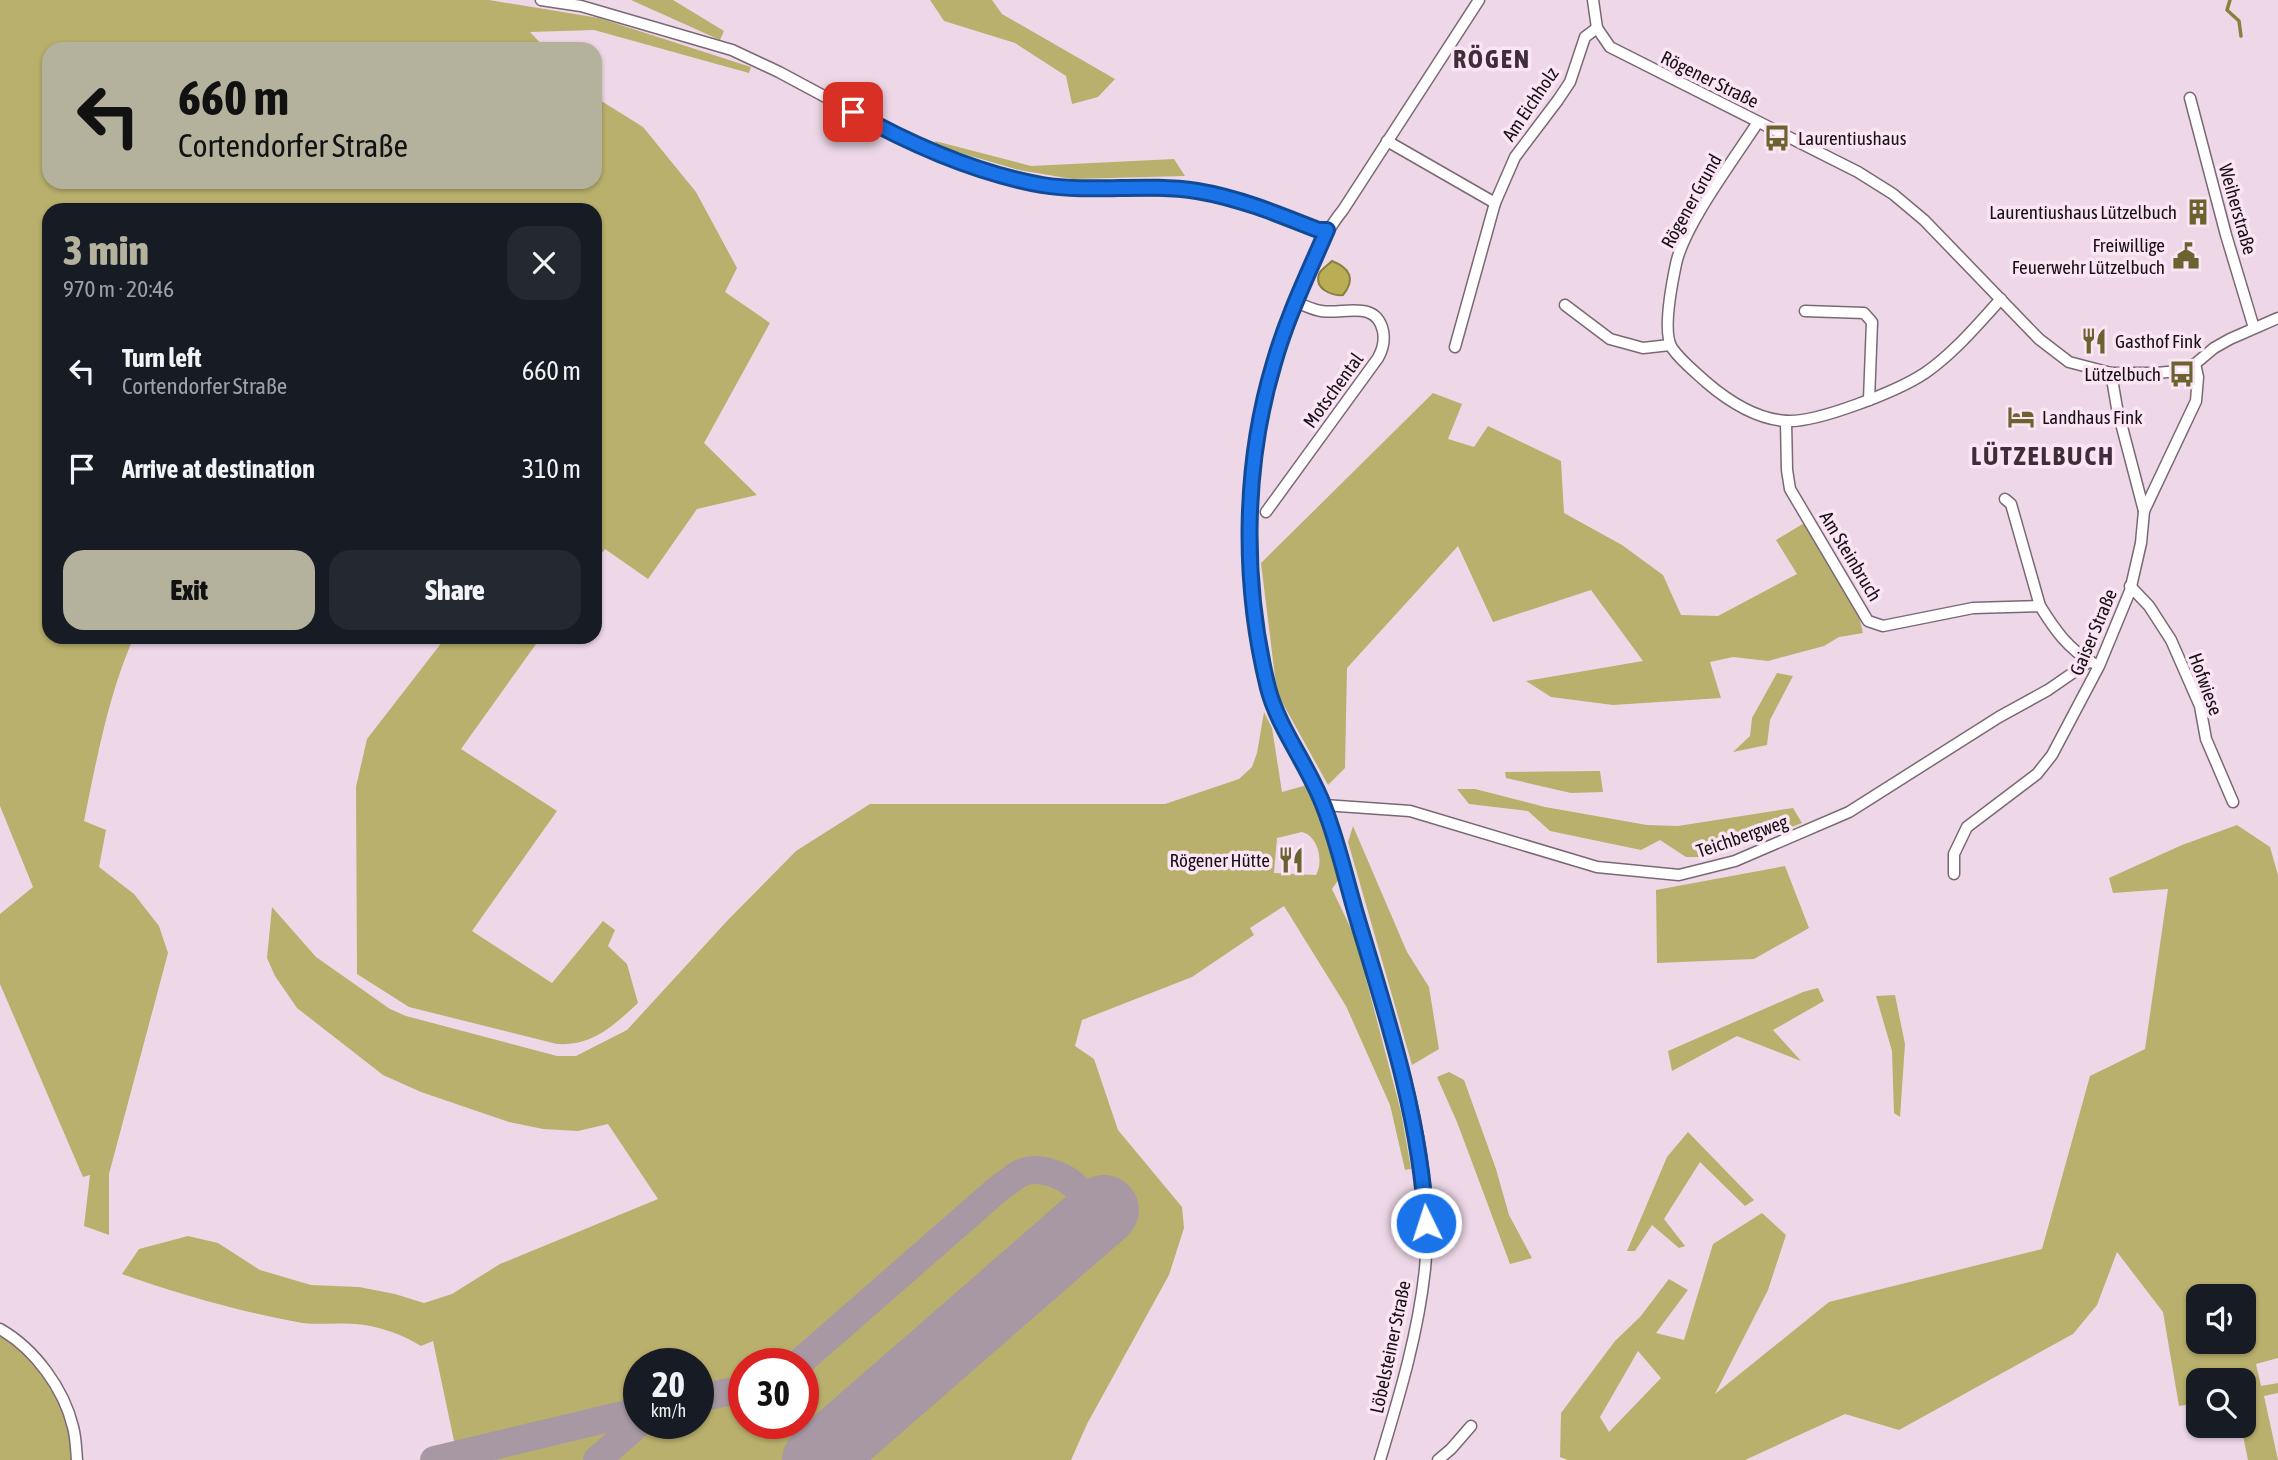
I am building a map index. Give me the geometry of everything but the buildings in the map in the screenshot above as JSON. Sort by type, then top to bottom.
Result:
[{"type":"street","points":[[541,0],[580,6],[732,50],[902,138],[1009,178],[1078,188],[1194,191],[1260,207],[1318,230],[1327,230],[1343,210],[1479,0]]},
{"type":"street","points":[[1593,0],[1597,28]]},
{"type":"street","name":"Rögener Straße","points":[[1597,28],[1604,41],[1616,52],[1858,172],[1893,194],[1924,220],[2056,354],[2069,362],[2111,373],[2156,373],[2184,370],[2195,364]]},
{"type":"street","name":"Am Eichholz","points":[[1455,347],[1495,203],[1515,157],[1570,82],[1585,37],[1597,28]]},
{"type":"street","name":"Weiherstraße","points":[[2190,98],[2254,328]]},
{"type":"street","name":"Rögener Grund","points":[[1671,345],[1668,325],[1676,263],[1682,246],[1758,122]]},
{"type":"street","points":[[1387,141],[1495,203]]},
{"type":"street","name":"Löbelsteiner Straße","points":[[1327,230],[1296,302],[1262,405],[1253,470],[1250,545],[1259,645],[1269,690],[1280,720],[1324,805],[1409,1096],[1425,1194],[1425,1268],[1416,1330],[1406,1375],[1380,1460]]},
{"type":"street","points":[[1565,305],[1610,339],[1643,348],[1671,345],[1694,371],[1729,400],[1767,417],[1786,421],[1805,419],[1900,388],[1948,354],[2001,299]]},
{"type":"street","name":"Motschental","points":[[1266,512],[1378,358],[1384,345],[1381,325],[1370,313],[1353,309],[1321,311],[1296,302]]},
{"type":"street","points":[[1805,312],[1864,313],[1869,316],[1872,322],[1869,400]]},
{"type":"street","points":[[2195,364],[2214,348],[2278,318]]},
{"type":"street","name":"Gaiser Straße","points":[[1954,874],[1954,854],[1967,827],[2037,774],[2052,755],[2094,664],[2117,625],[2141,543],[2144,511],[2196,401],[2198,377],[2195,364]]},
{"type":"street","points":[[2111,373],[2117,408],[2144,511]]},
{"type":"street","name":"Am Steinbruch","points":[[1786,421],[1790,489],[1868,621],[1884,625],[1973,608],[2040,606]]},
{"type":"street","points":[[2005,499],[2011,504],[2040,606],[2057,633],[2072,650],[2094,664]]},
{"type":"street","name":"Hofwiese","points":[[2130,586],[2149,606],[2171,640],[2200,706],[2206,738],[2233,802]]},
{"type":"street","name":"Teichbergweg","points":[[1324,805],[1410,811],[1597,867],[1679,875],[1735,861],[1849,812],[1999,717],[2094,664]]},
{"type":"street","points":[[0,1329],[23,1346],[40,1364],[63,1398],[74,1430],[77,1460]]},
{"type":"street","points":[[1438,1460],[1471,1426]]},
{"type":"shaded area","points":[[0,0],[489,0],[599,18],[751,67],[749,73],[594,30],[530,32],[539,42],[42,42],[42,189],[602,189],[602,101],[643,127],[696,192],[737,268],[725,292],[770,323],[704,443],[757,495],[697,509],[648,579],[605,549],[602,553],[602,203],[42,203],[42,644],[131,644],[110,704],[84,821],[106,830],[99,867],[134,894],[159,926],[168,953],[109,1174],[109,1235],[84,1226],[90,1175],[83,1177],[0,984],[0,914],[33,887],[0,806]]},
{"type":"shaded area","points":[[631,0],[673,0],[724,31],[720,40]]},
{"type":"shaded area","points":[[930,0],[992,0],[1002,14],[1115,79],[1098,97],[1072,104],[1066,76],[1015,43],[944,21]]},
{"type":"shaded area","points":[[935,141],[1031,166],[1174,159],[1185,176],[1072,179],[1019,170],[937,146]]},
{"type":"shaded area","points":[[1332,261],[1343,267],[1349,275],[1349,284],[1343,295],[1329,293],[1319,284],[1320,272]]},
{"type":"shaded area","points":[[1433,393],[1462,404],[1448,439],[1474,447],[1488,426],[1561,461],[1564,513],[1622,545],[1663,575],[1681,615],[1718,616],[1797,574],[1776,540],[1806,522],[1859,616],[1863,633],[1839,637],[1824,646],[1768,661],[1733,657],[1710,662],[1721,698],[1613,705],[1551,697],[1526,681],[1643,661],[1591,590],[1493,622],[1458,546],[1347,668],[1345,768],[1328,785],[1277,693],[1261,563]]},
{"type":"shaded area","points":[[441,644],[536,644],[461,749],[557,811],[472,931],[552,983],[603,921],[615,930],[608,946],[627,964],[638,1003],[602,1033],[581,1042],[557,1044],[409,1007],[357,974],[356,787],[367,739]]},
{"type":"shaded area","points":[[1777,673],[1793,676],[1770,720],[1767,745],[1733,752],[1750,736],[1752,718]]},
{"type":"shaded area","points":[[1264,712],[1272,728],[1282,792],[1307,785],[1328,841],[1339,879],[1332,889],[1355,937],[1401,1112],[1411,1169],[1405,1170],[1390,1105],[1346,1006],[1284,906],[1250,928],[1254,935],[1192,977],[1082,1020],[1075,1046],[1094,1059],[1118,1130],[1182,1207],[1184,1228],[1169,1275],[1087,1424],[1071,1460],[458,1460],[433,1341],[421,1346],[398,1334],[373,1327],[304,1323],[275,1318],[208,1301],[122,1274],[139,1249],[188,1236],[218,1243],[260,1270],[311,1285],[359,1287],[424,1303],[452,1294],[500,1264],[658,1199],[608,1124],[578,1131],[543,1129],[509,1122],[421,1092],[383,1075],[297,1008],[275,976],[267,958],[272,907],[316,957],[390,1009],[406,1016],[557,1056],[576,1056],[627,1030],[727,921],[796,851],[870,804],[1165,804],[1239,779],[1252,767]],"holes":[[[1302,832],[1308,834],[1318,850],[1316,875],[1274,873],[1277,838]]]},
{"type":"shaded area","points":[[1600,771],[1603,792],[1571,793],[1506,778],[1505,772]]},
{"type":"shaded area","points":[[1457,789],[1475,789],[1545,807],[1647,825],[1678,826],[1793,808],[1802,823],[1712,857],[1686,857],[1660,840],[1641,850],[1550,831],[1528,811],[1469,804]]},
{"type":"shaded area","points":[[2237,825],[2270,847],[2278,875],[2278,1358],[2256,1364],[2261,1386],[2278,1383],[2278,1393],[2264,1396],[2278,1460],[2248,1460],[2243,1438],[2256,1438],[2256,1368],[2186,1368],[2186,1405],[2179,1406],[2163,1312],[2117,1252],[2097,1305],[2073,1334],[1899,1430],[1845,1414],[1745,1460],[1568,1460],[1560,1457],[1561,1413],[1615,1341],[1640,1317],[1669,1279],[1688,1290],[1656,1333],[1684,1340],[1713,1244],[1762,1213],[1786,1235],[1768,1290],[1715,1394],[1829,1302],[2042,1249],[2090,1076],[2145,1049],[2168,889],[2113,893],[2109,878],[2182,845]],"holes":[[[1638,1351],[1661,1378],[1609,1432],[1600,1417]]]},
{"type":"shaded area","points":[[1353,826],[1407,952],[1429,987],[1439,1049],[1412,1065],[1348,842]]},
{"type":"shaded area","points":[[1785,866],[1809,928],[1754,959],[1657,963],[1656,890]]},
{"type":"shaded area","points":[[1818,988],[1824,1001],[1773,1030],[1801,1061],[1737,1036],[1672,1071],[1668,1051],[1803,992]]},
{"type":"shaded area","points":[[1895,995],[1905,1044],[1900,1117],[1894,1113],[1892,1051],[1876,996]]},
{"type":"shaded area","points":[[1449,1072],[1464,1080],[1496,1169],[1509,1215],[1532,1258],[1510,1264],[1457,1122],[1437,1077]]},
{"type":"shaded area","points":[[1688,1132],[1754,1200],[1745,1206],[1700,1162],[1664,1219],[1685,1246],[1679,1248],[1652,1225],[1635,1251],[1627,1251],[1667,1157]]},
{"type":"shaded area","points":[[0,1332],[40,1368],[62,1400],[75,1460],[0,1460]]},
{"type":"waterway","points":[[2230,0],[2227,10],[2239,21],[2241,36]]},
{"type":"taxiway","points":[[816,1348],[998,1189],[1021,1173],[1044,1171],[1066,1179],[1085,1199],[1094,1219]]},
{"type":"taxiway","points":[[714,1395],[728,1392]]},
{"type":"taxiway","points":[[434,1460],[623,1415]]},
{"type":"taxiway","points":[[597,1460],[623,1437]]},
{"type":"runway","points":[[817,1460],[1104,1210]]},
{"type":"place","name":"Laurentiushaus","points":[[1777,138]]},
{"type":"place","name":"Laurentiushaus Lützelbuch","points":[[2198,212]]},
{"type":"place","name":"Freiwillige Feuerwehr Lützelbuch","points":[[2186,256]]},
{"type":"place","name":"Gasthof Fink","points":[[2094,341]]},
{"type":"place","name":"Lützelbuch","points":[[2182,374]]},
{"type":"place","name":"Landhaus Fink","points":[[2021,417]]},
{"type":"place","name":"Rögener Hütte","points":[[1291,860]]},
{"type":"district","name":"RÖGEN","points":[[1492,59]]},
{"type":"district","name":"LÜTZELBUCH","points":[[2043,456]]},
{"type":"route","points":[[853,112],[934,152],[1009,178],[1078,188],[1194,191],[1260,207],[1318,230],[1327,230],[1287,321],[1262,405],[1250,508],[1254,609],[1269,690],[1280,720],[1324,805],[1388,1017],[1416,1129],[1426,1223]]}]
